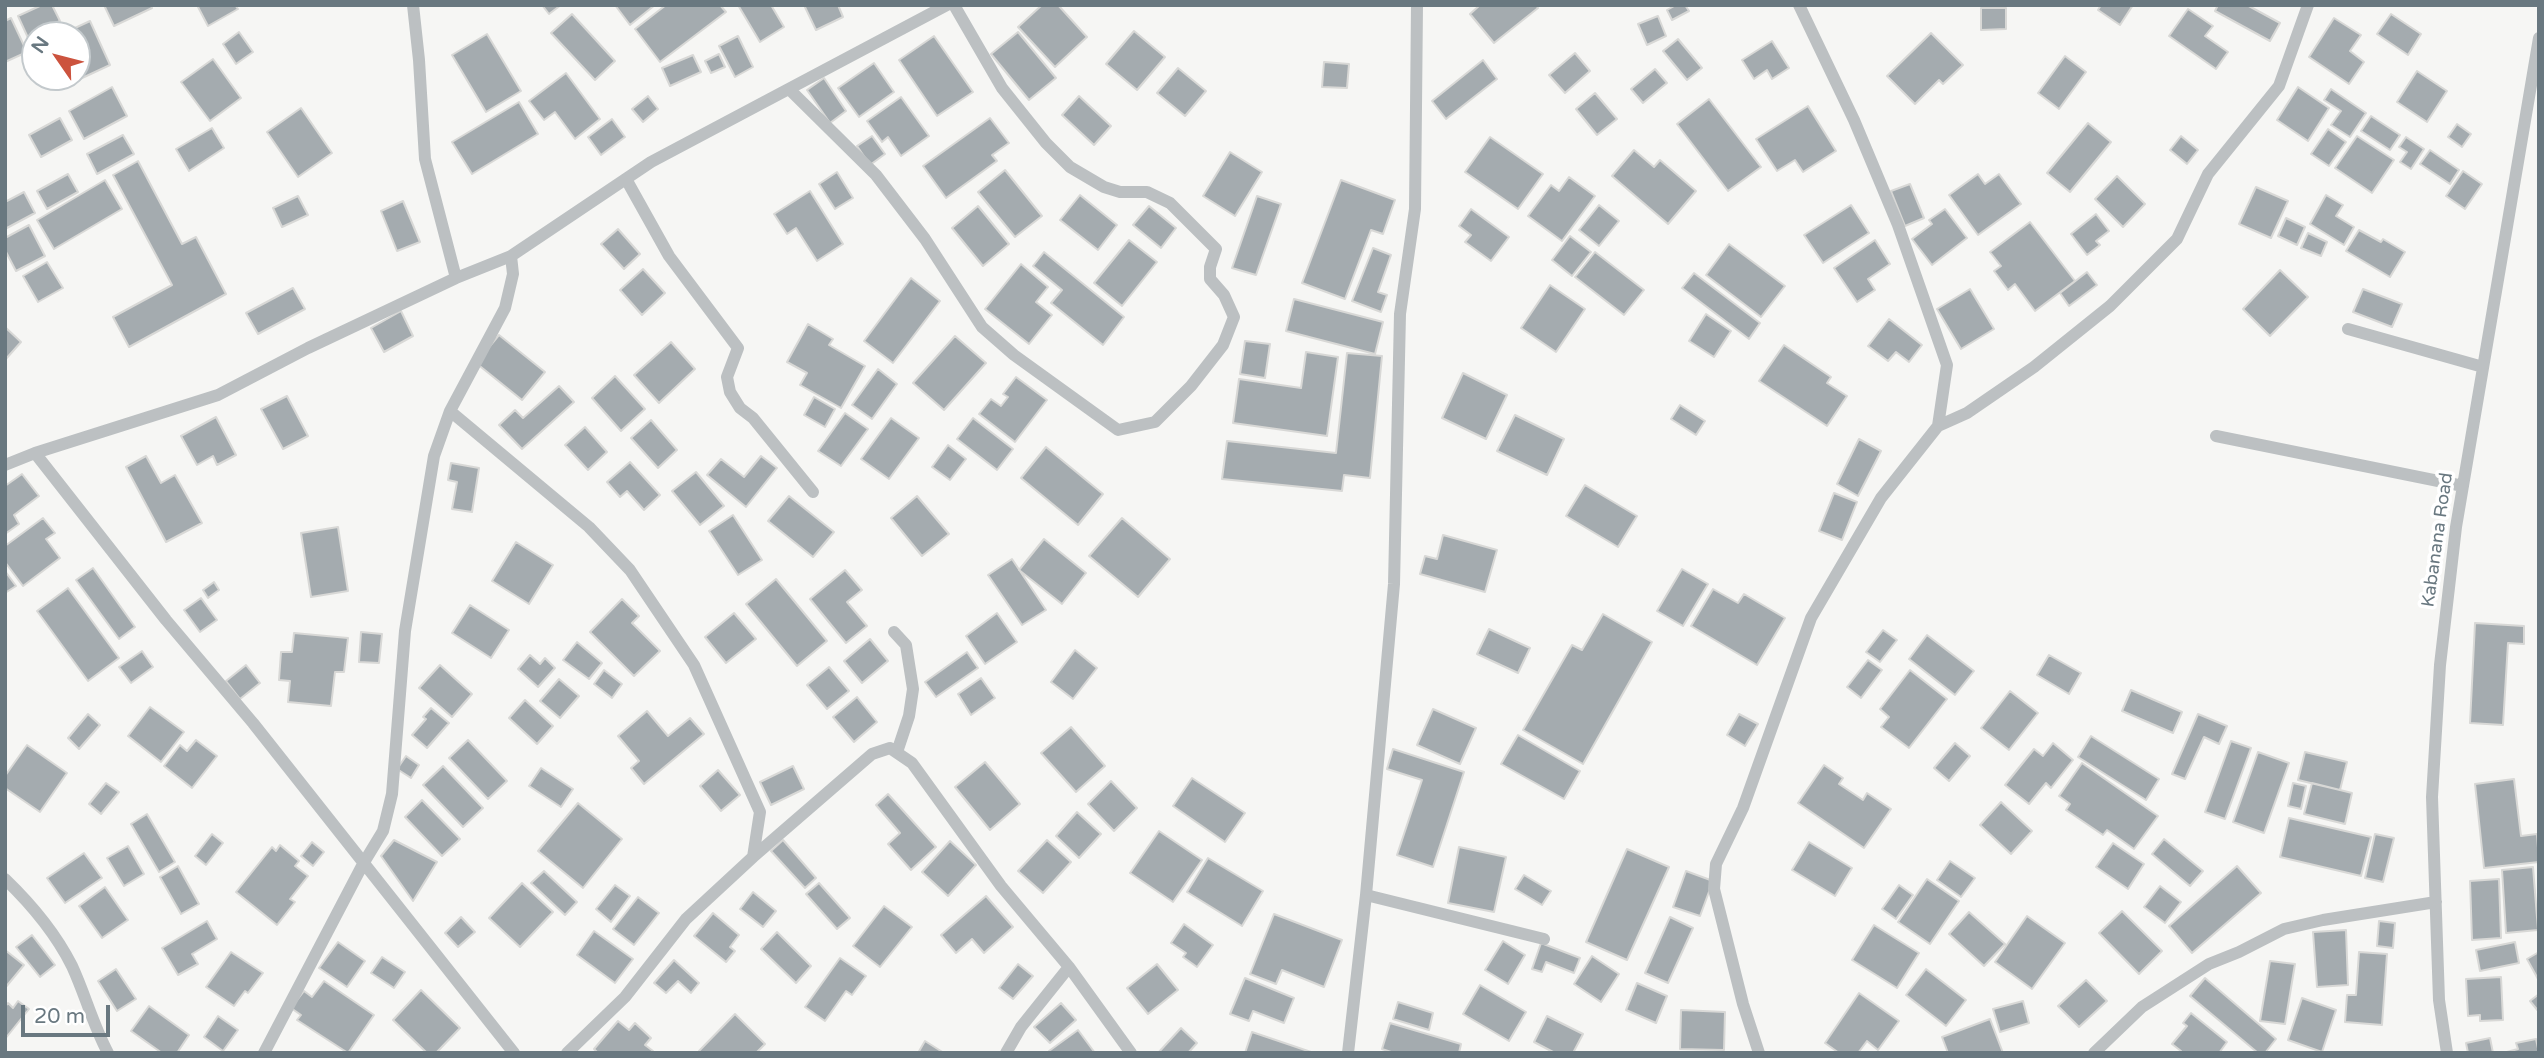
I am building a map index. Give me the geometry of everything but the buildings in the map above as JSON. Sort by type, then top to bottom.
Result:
[{"type":"street","points":[[413,5],[425,159],[456,278]]},
{"type":"street","points":[[5,465],[218,395],[308,348],[456,278],[511,256],[651,162],[947,5]]},
{"type":"street","points":[[789,89],[876,175],[925,239],[982,327],[1014,355],[1118,430],[1155,422],[1191,386],[1223,345],[1234,317],[1224,295],[1210,279],[1210,267],[1216,249],[1170,204],[1147,192],[1120,192],[1104,187],[1070,167],[1046,144],[1002,88],[954,5]]},
{"type":"street","points":[[1348,1053],[1367,895],[1394,584],[1400,314],[1415,209],[1417,5]]},
{"type":"street","points":[[1799,5],[1854,120],[1898,225],[1947,365],[1938,426]]},
{"type":"street","points":[[1759,1053],[1743,1004],[1714,889],[1716,864],[1742,808],[1811,618],[1881,498],[1938,426],[1967,413],[2034,367],[2110,306],[2176,239],[2208,174],[2278,86],[2308,5]]},
{"type":"street","name":"Kabanana Road","points":[[2447,1053],[2439,1000],[2432,797],[2440,665],[2463,486],[2539,38]]},
{"type":"street","points":[[626,179],[669,256],[738,348],[727,377],[730,393],[813,492]]},
{"type":"street","points":[[264,1053],[363,863],[383,831],[392,794],[405,631],[434,457],[450,411],[505,307],[513,274],[511,256]]},
{"type":"street","points":[[2348,329],[2483,367]]},
{"type":"street","points":[[450,411],[589,527],[631,570],[694,665],[754,796],[760,812],[752,857]]},
{"type":"street","points":[[2216,436],[2463,486]]},
{"type":"street","points":[[35,453],[514,1053]]},
{"type":"street","points":[[894,632],[906,645],[913,689],[909,716],[897,752]]},
{"type":"street","points":[[567,1053],[625,997],[687,919],[752,857],[872,754],[890,748],[912,763],[1001,886],[1069,967],[1131,1053]]},
{"type":"street","points":[[5,879],[34,907],[53,933],[72,967],[108,1053]]},
{"type":"street","points":[[1367,895],[1545,939]]},
{"type":"street","points":[[2094,1053],[2143,1007],[2197,971],[2284,929],[2436,902]]},
{"type":"street","points":[[1006,1053],[1021,1027],[1069,967]]}]
